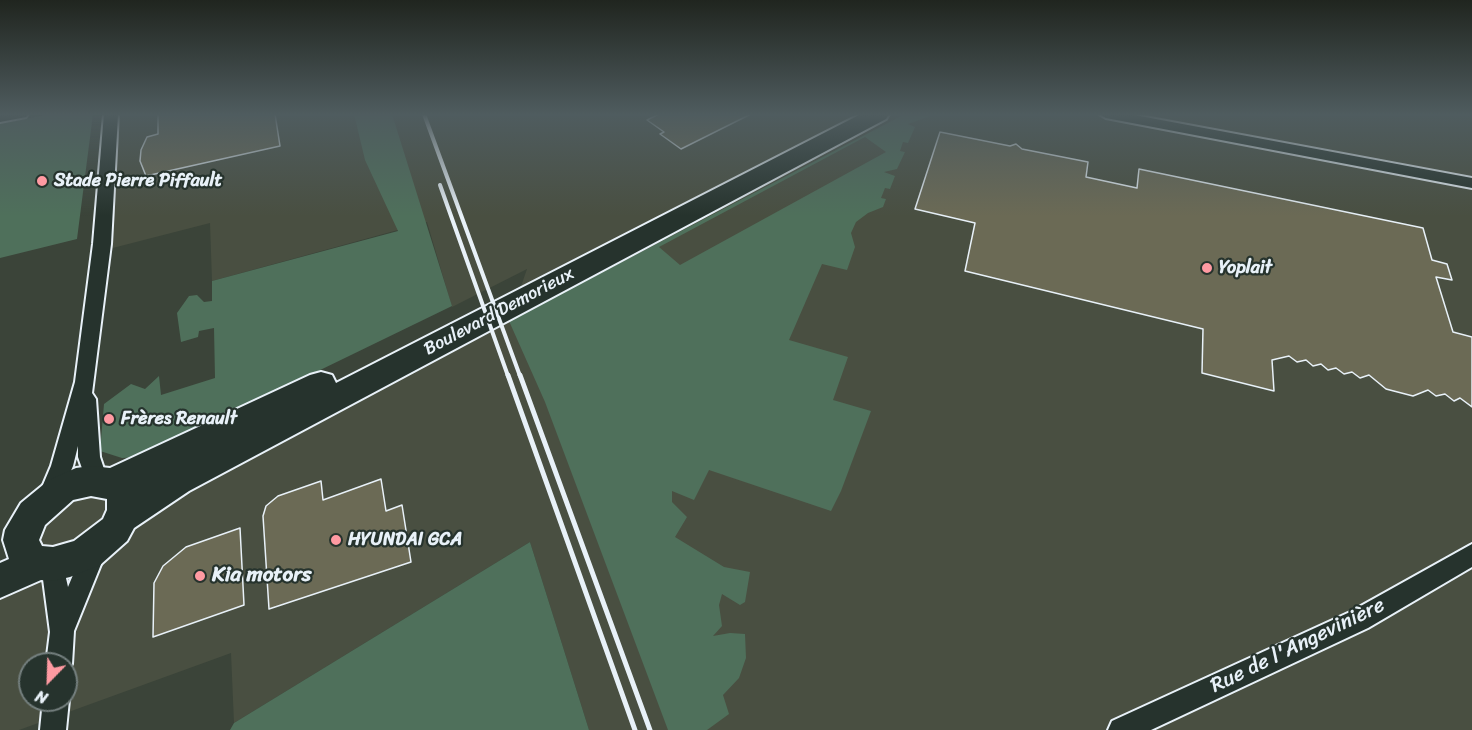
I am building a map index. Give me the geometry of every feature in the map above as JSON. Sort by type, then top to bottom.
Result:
[{"type":"main road","name":"Boulevard Demorieux","points":[[12,536],[48,499],[76,483],[104,482],[500,300],[784,148]]},
{"type":"main road","name":"Boulevard Demorieux","points":[[46,563],[70,560],[96,547],[115,530],[123,516],[177,481],[813,148]]},
{"type":"main road","points":[[104,482],[124,493],[123,516]]},
{"type":"main road","points":[[12,536],[29,558],[46,563]]},
{"type":"main road","points":[[0,581],[46,563]]},
{"type":"street","points":[[48,499],[62,466],[85,382],[102,244],[109,148]]},
{"type":"street","points":[[1287,148],[1472,183]]},
{"type":"street","points":[[85,382],[89,457],[104,482]]},
{"type":"street","points":[[60,652],[62,632],[96,547]]},
{"type":"street","name":"Rue de l'Angevinière","points":[[1121,730],[1359,620],[1472,555]]},
{"type":"street","points":[[46,563],[62,632]]},
{"type":"street","points":[[53,730],[55,712]]},
{"type":"shaded area","points":[[109,148],[1472,148],[1472,730],[589,730],[530,542],[234,723],[231,653],[78,709],[78,652],[18,652],[18,712],[69,712],[19,730],[0,730],[0,562],[22,550],[48,499],[124,493],[460,327],[464,346],[509,321],[527,269],[452,307],[427,222],[212,281],[210,223],[101,251]]},
{"type":"green space","name":"Stade Pierre Piffault","points":[[0,148],[89,148],[77,239],[0,258]]},
{"type":"green space","points":[[362,148],[403,148],[452,306],[141,457],[122,458],[100,451],[104,404],[131,384],[145,389],[159,376],[161,395],[215,378],[214,328],[199,331],[198,337],[181,342],[177,313],[189,296],[197,295],[204,302],[212,301],[212,281],[398,231],[365,160]]},
{"type":"green space","points":[[840,148],[844,148],[659,247],[680,265],[886,152],[880,148],[901,148],[900,151],[905,152],[897,169],[884,172],[895,176],[890,189],[885,188],[881,198],[886,199],[883,207],[868,213],[856,222],[851,233],[855,247],[847,270],[822,264],[789,340],[848,357],[833,400],[871,411],[841,491],[831,511],[709,470],[694,500],[672,491],[672,502],[687,517],[675,537],[724,567],[750,572],[745,602],[740,605],[722,594],[719,605],[722,626],[713,636],[730,633],[745,634],[746,658],[739,678],[723,695],[729,714],[707,730],[668,730],[545,402],[509,321]]},
{"type":"green space","points":[[530,542],[589,730],[230,730],[234,723]]},
{"type":"building","points":[[142,148],[271,148],[146,176],[140,161]]},
{"type":"building","name":"Yoplait","points":[[935,148],[1021,148],[1088,162],[1086,177],[1137,188],[1139,169],[1423,228],[1432,260],[1447,264],[1452,280],[1436,277],[1453,332],[1472,337],[1472,407],[1460,398],[1454,401],[1445,394],[1436,396],[1428,390],[1413,396],[1386,389],[1369,375],[1360,378],[1352,372],[1344,374],[1336,368],[1328,370],[1321,364],[1313,366],[1306,360],[1297,362],[1289,356],[1272,360],[1274,391],[1202,373],[1203,329],[965,271],[975,223],[915,209]]},
{"type":"building","name":"HYUNDAI GCA","points":[[381,479],[386,511],[402,505],[411,562],[269,609],[263,516],[266,506],[278,496],[321,481],[323,500]]},
{"type":"building","name":"Kia motors","points":[[240,528],[244,605],[153,637],[154,583],[163,566],[186,547]]},
{"type":"railway","points":[[436,148],[520,376]]},
{"type":"railway","points":[[440,185],[508,376]]},
{"type":"railway","points":[[508,375],[635,730]]},
{"type":"railway","points":[[520,375],[650,730]]},
{"type":"place","name":"Stade Pierre Piffault","points":[[42,181]]},
{"type":"place","name":"Yoplait","points":[[1207,268]]},
{"type":"place","name":"Frères Renault","points":[[109,419]]},
{"type":"place","name":"HYUNDAI GCA","points":[[336,540]]},
{"type":"place","name":"Kia motors","points":[[200,576]]}]
